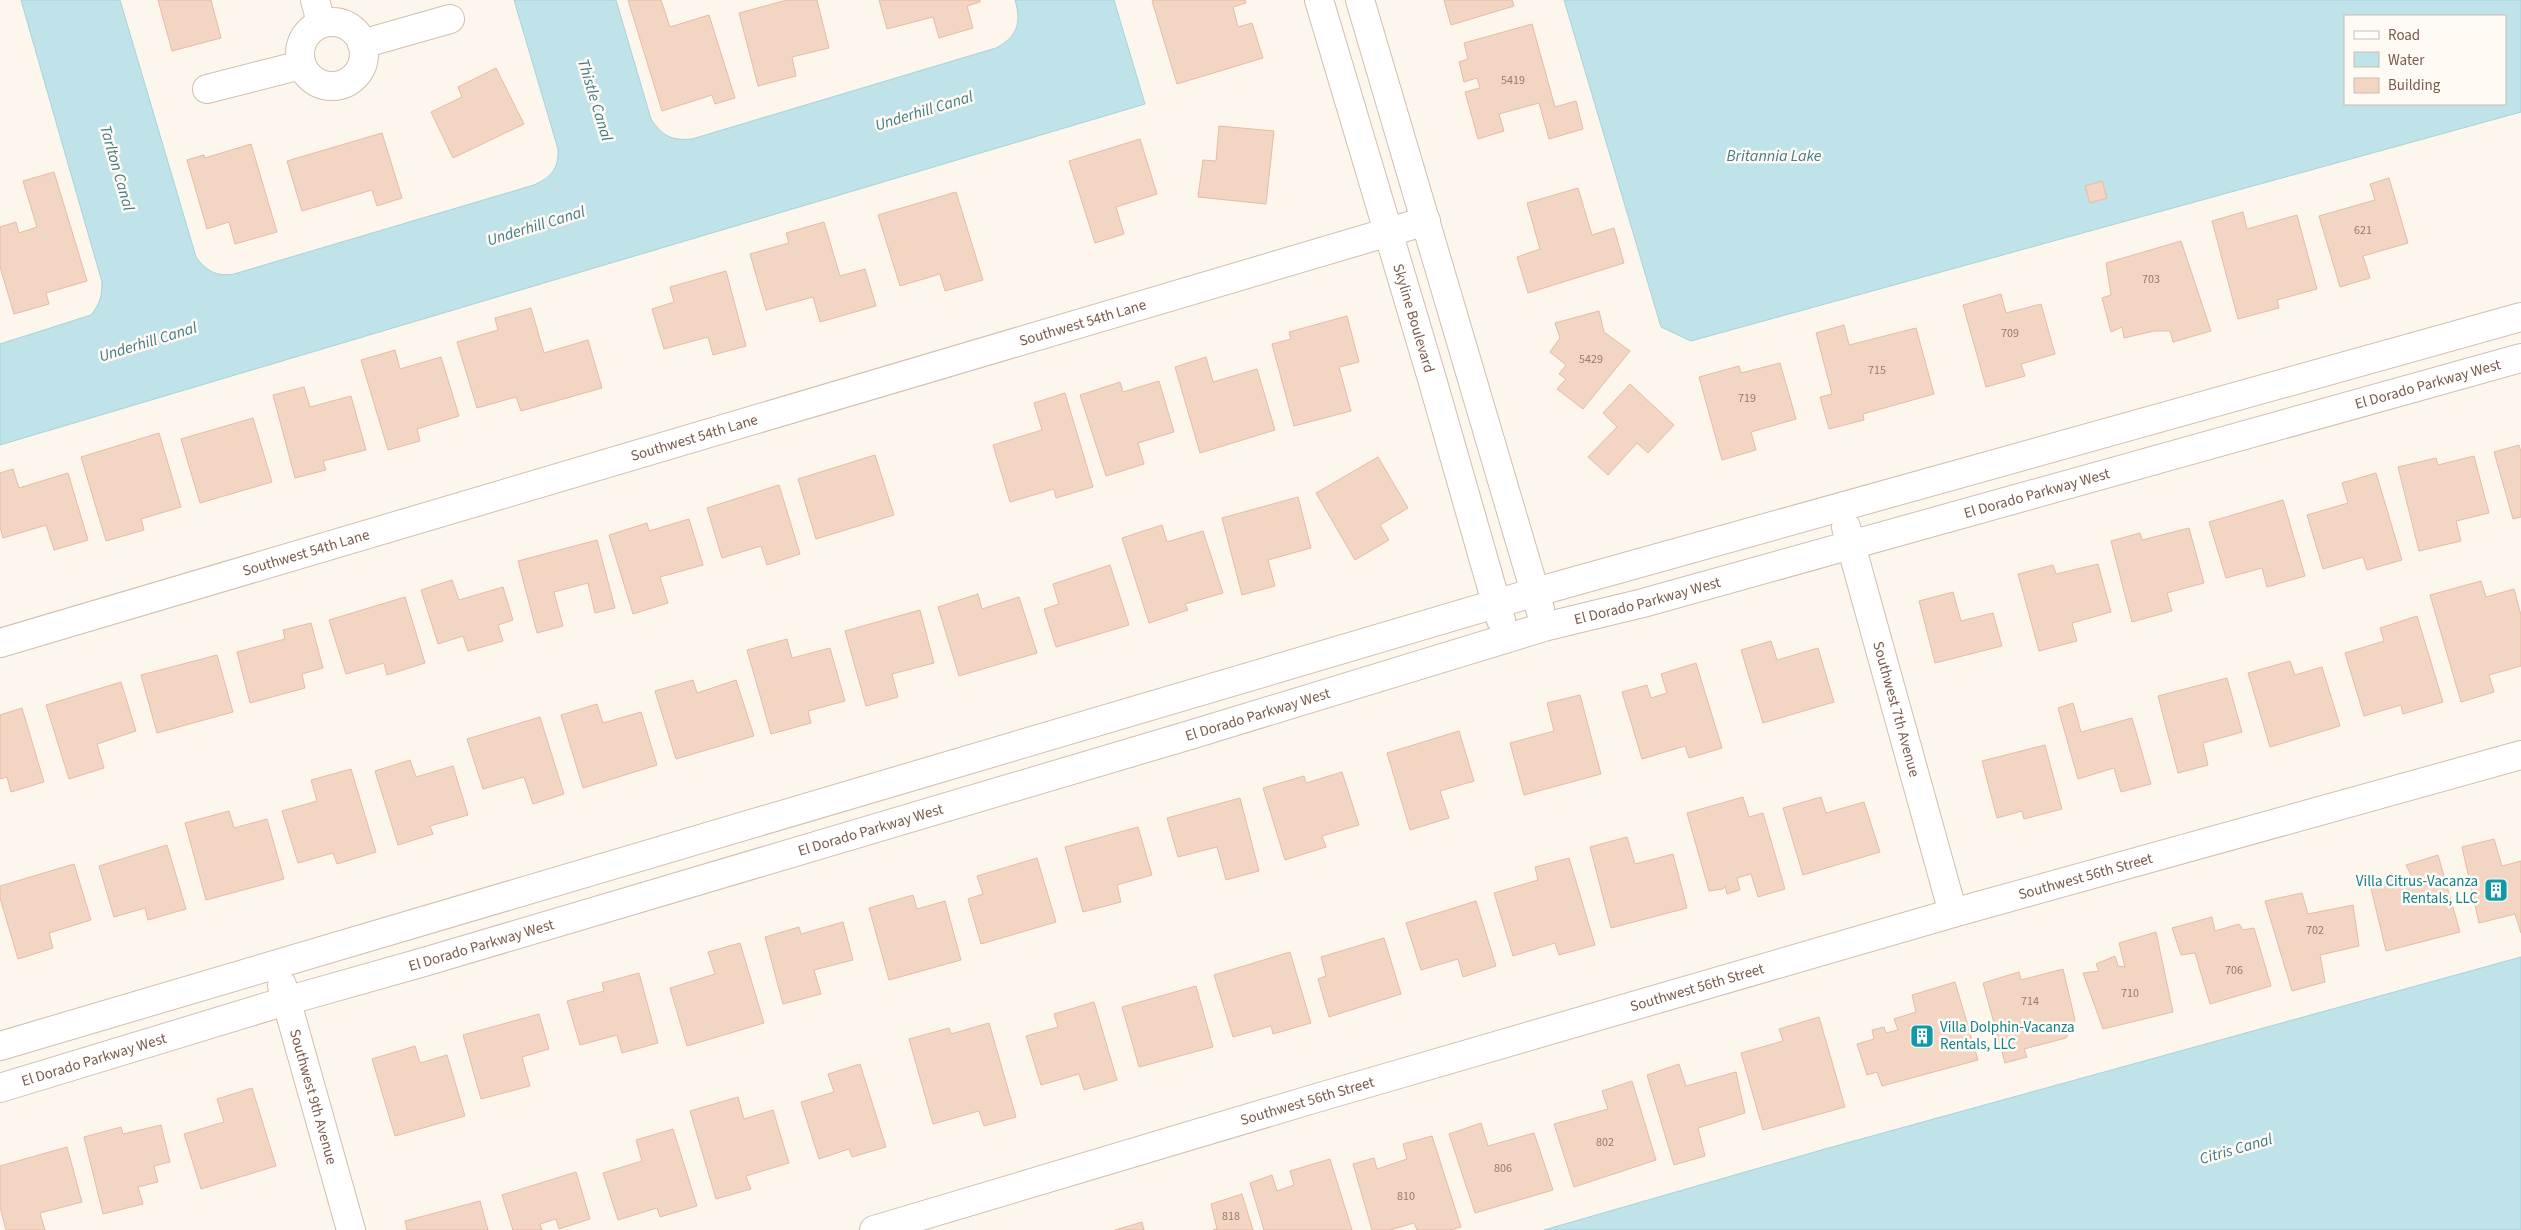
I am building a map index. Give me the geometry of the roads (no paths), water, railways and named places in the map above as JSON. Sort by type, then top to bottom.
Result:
[{"type":"street","name":"Skyline Boulevard","points":[[1319,0],[1495,604],[1507,638]]},
{"type":"street","points":[[1360,0],[1536,592],[1544,627]]},
{"type":"street","points":[[318,12],[351,28],[362,44],[364,55],[361,66],[356,75],[342,84],[326,85],[315,81],[301,65],[301,44],[318,12]]},
{"type":"street","points":[[362,44],[450,18]]},
{"type":"street","points":[[207,89],[301,65]]},
{"type":"street","name":"Southwest 54th Lane","points":[[0,642],[1426,222]]},
{"type":"street","points":[[0,1046],[1536,592],[1840,505],[2521,316]]},
{"type":"street","name":"El Dorado Parkway West","points":[[0,1088],[286,1001],[424,962],[1190,735],[1544,627],[1643,603],[2521,358]]},
{"type":"street","name":"Southwest 7th Avenue","points":[[1840,505],[1953,913]]},
{"type":"street","name":"Southwest 56th Street","points":[[874,1230],[1313,1099],[1953,913],[2521,755]]},
{"type":"street","name":"Southwest 9th Avenue","points":[[275,964],[351,1230]]},
{"type":"water","points":[[21,0],[120,0],[196,257],[212,272],[222,275],[234,274],[534,185],[553,172],[557,162],[558,149],[514,0],[616,0],[651,119],[659,130],[668,136],[679,139],[692,139],[996,48],[1009,39],[1016,28],[1018,16],[1015,0],[1114,0],[1145,104],[0,445],[0,344],[91,315],[97,307],[102,287]]},
{"type":"water","name":"Britannia Lake","points":[[1564,0],[2521,0],[2521,112],[1691,341],[1661,327]]},
{"type":"water","name":"Citris Canal","points":[[2521,957],[2521,1230],[1544,1230],[1825,1149]]},
{"type":"place","name":"Villa Citrus-Vacanza Rentals, LLC","points":[[2496,890]]},
{"type":"place","name":"Villa Dolphin-Vacanza Rentals, LLC","points":[[1922,1036]]},
{"type":"water label","name":"Thistle Canal","points":[[595,100]]},
{"type":"water label","name":"Underhill Canal","points":[[924,111]]},
{"type":"water label","name":"Tarlton Canal","points":[[117,168]]},
{"type":"water label","name":"Underhill Canal","points":[[536,226]]},
{"type":"water label","name":"Underhill Canal","points":[[148,342]]}]
